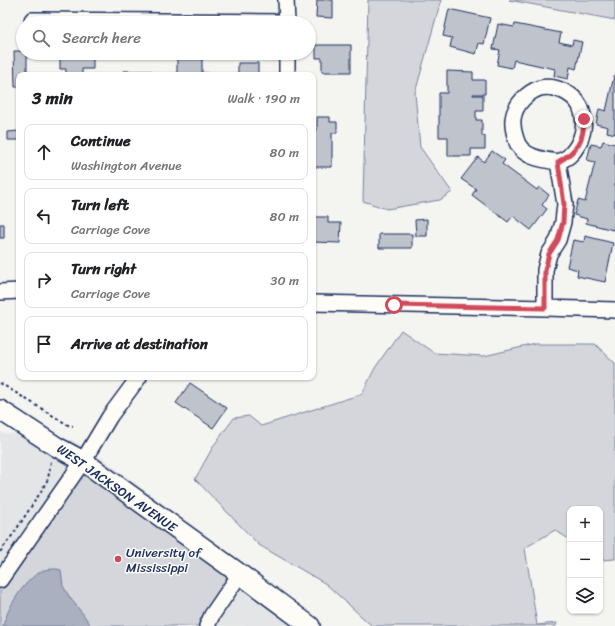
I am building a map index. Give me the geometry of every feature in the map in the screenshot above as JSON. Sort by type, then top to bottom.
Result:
[{"type":"main road","name":"WEST JACKSON AVENUE","points":[[0,410],[57,447],[82,461],[310,626]]},
{"type":"street","points":[[286,0],[286,16]]},
{"type":"street","points":[[287,60],[287,72]]},
{"type":"street","points":[[540,88],[561,90],[571,96],[580,106],[584,119],[584,131],[578,144],[568,156],[558,162],[537,158],[524,152],[516,142],[513,129],[513,117],[517,105],[526,95],[540,88]]},
{"type":"street","points":[[545,308],[545,270],[549,254],[558,240],[563,222],[564,204],[558,162]]},
{"type":"street","points":[[0,292],[16,291]]},
{"type":"street","points":[[316,303],[615,310]]},
{"type":"street","points":[[0,580],[82,461],[110,416],[137,380]]},
{"type":"street","points":[[207,626],[212,615],[240,574]]},
{"type":"path","points":[[0,384],[68,425],[73,426]]},
{"type":"path","points":[[0,552],[40,494],[48,479],[51,461]]},
{"type":"shaded area","points":[[368,0],[441,0],[415,93],[420,147],[452,192],[440,200],[387,209],[363,201]]},
{"type":"shaded area","points":[[509,0],[615,0],[615,20]]},
{"type":"shaded area","points":[[401,330],[434,353],[484,356],[535,344],[595,344],[615,363],[615,559],[603,560],[603,506],[567,506],[567,538],[555,530],[525,548],[537,625],[557,623],[556,626],[372,626],[326,584],[259,545],[195,479],[214,445],[234,418],[249,416],[261,426],[362,394],[375,368]]},
{"type":"shaded area","name":"University of Mississippi","points":[[0,433],[72,440],[102,458],[324,626],[0,626]]},
{"type":"shaded area","name":"University of Mississippi","points":[[83,461],[240,574],[207,626],[0,626],[0,580]]},
{"type":"water","points":[[44,570],[61,570],[63,586],[70,598],[91,626],[3,626],[13,602],[24,586],[37,574]]},
{"type":"building","points":[[317,0],[333,0],[333,18],[316,17]]},
{"type":"building","points":[[449,9],[490,18],[484,44],[479,43],[476,54],[450,47],[452,38],[443,36]]},
{"type":"building","points":[[498,24],[514,27],[515,24],[561,33],[559,42],[572,45],[573,40],[582,42],[576,69],[570,67],[568,79],[554,76],[555,69],[514,60],[512,68],[497,65],[500,50],[493,49]]},
{"type":"building","points":[[316,45],[351,45],[351,72],[322,72],[322,58],[316,58]]},
{"type":"building","points":[[14,51],[16,51],[16,60],[27,60],[27,72],[16,72],[15,87]]},
{"type":"building","points":[[60,60],[93,60],[93,69],[82,69],[82,72],[66,72],[66,69],[60,69]]},
{"type":"building","points":[[177,60],[202,60],[202,72],[177,72]]},
{"type":"building","points":[[238,63],[258,63],[258,72],[238,72]]},
{"type":"building","points":[[123,71],[152,71],[152,72]]},
{"type":"building","points":[[447,71],[473,72],[473,80],[485,80],[485,94],[473,95],[483,95],[483,111],[476,111],[476,120],[482,120],[482,136],[485,136],[485,149],[471,149],[471,156],[448,156],[448,137],[439,137],[439,93],[447,93]]},
{"type":"building","points":[[614,76],[615,134],[607,132],[608,127],[596,124],[599,109],[606,111]]},
{"type":"building","points":[[317,117],[330,117],[330,122],[337,122],[337,133],[332,133],[332,167],[316,167]]},
{"type":"building","points":[[16,131],[16,140],[8,140],[8,132]]},
{"type":"building","points":[[603,141],[615,144],[615,221],[613,230],[586,223],[587,219],[574,215],[578,200],[585,202],[595,162],[587,160],[591,144],[601,146]]},
{"type":"building","points":[[492,151],[505,160],[502,164],[537,190],[539,187],[549,195],[542,205],[547,209],[531,230],[513,216],[508,222],[472,195],[476,189],[461,179],[478,157],[484,162]]},
{"type":"building","points":[[316,217],[328,217],[328,223],[341,223],[340,243],[316,242]]},
{"type":"building","points":[[427,219],[427,236],[416,236],[415,220]]},
{"type":"building","points":[[0,224],[4,224],[4,238],[0,238]]},
{"type":"building","points":[[379,234],[412,234],[412,248],[379,248]]},
{"type":"building","points":[[585,236],[613,243],[605,282],[577,276],[578,270],[567,267],[573,240],[584,242]]},
{"type":"building","points":[[190,383],[227,408],[213,428],[176,403]]},
{"type":"place","name":"University of Mississippi","points":[[118,559]]},
{"type":"route","points":[[394,305],[545,308],[545,270],[549,254],[558,240],[563,222],[564,204],[558,162],[568,156],[578,144],[584,131],[584,119]]}]
